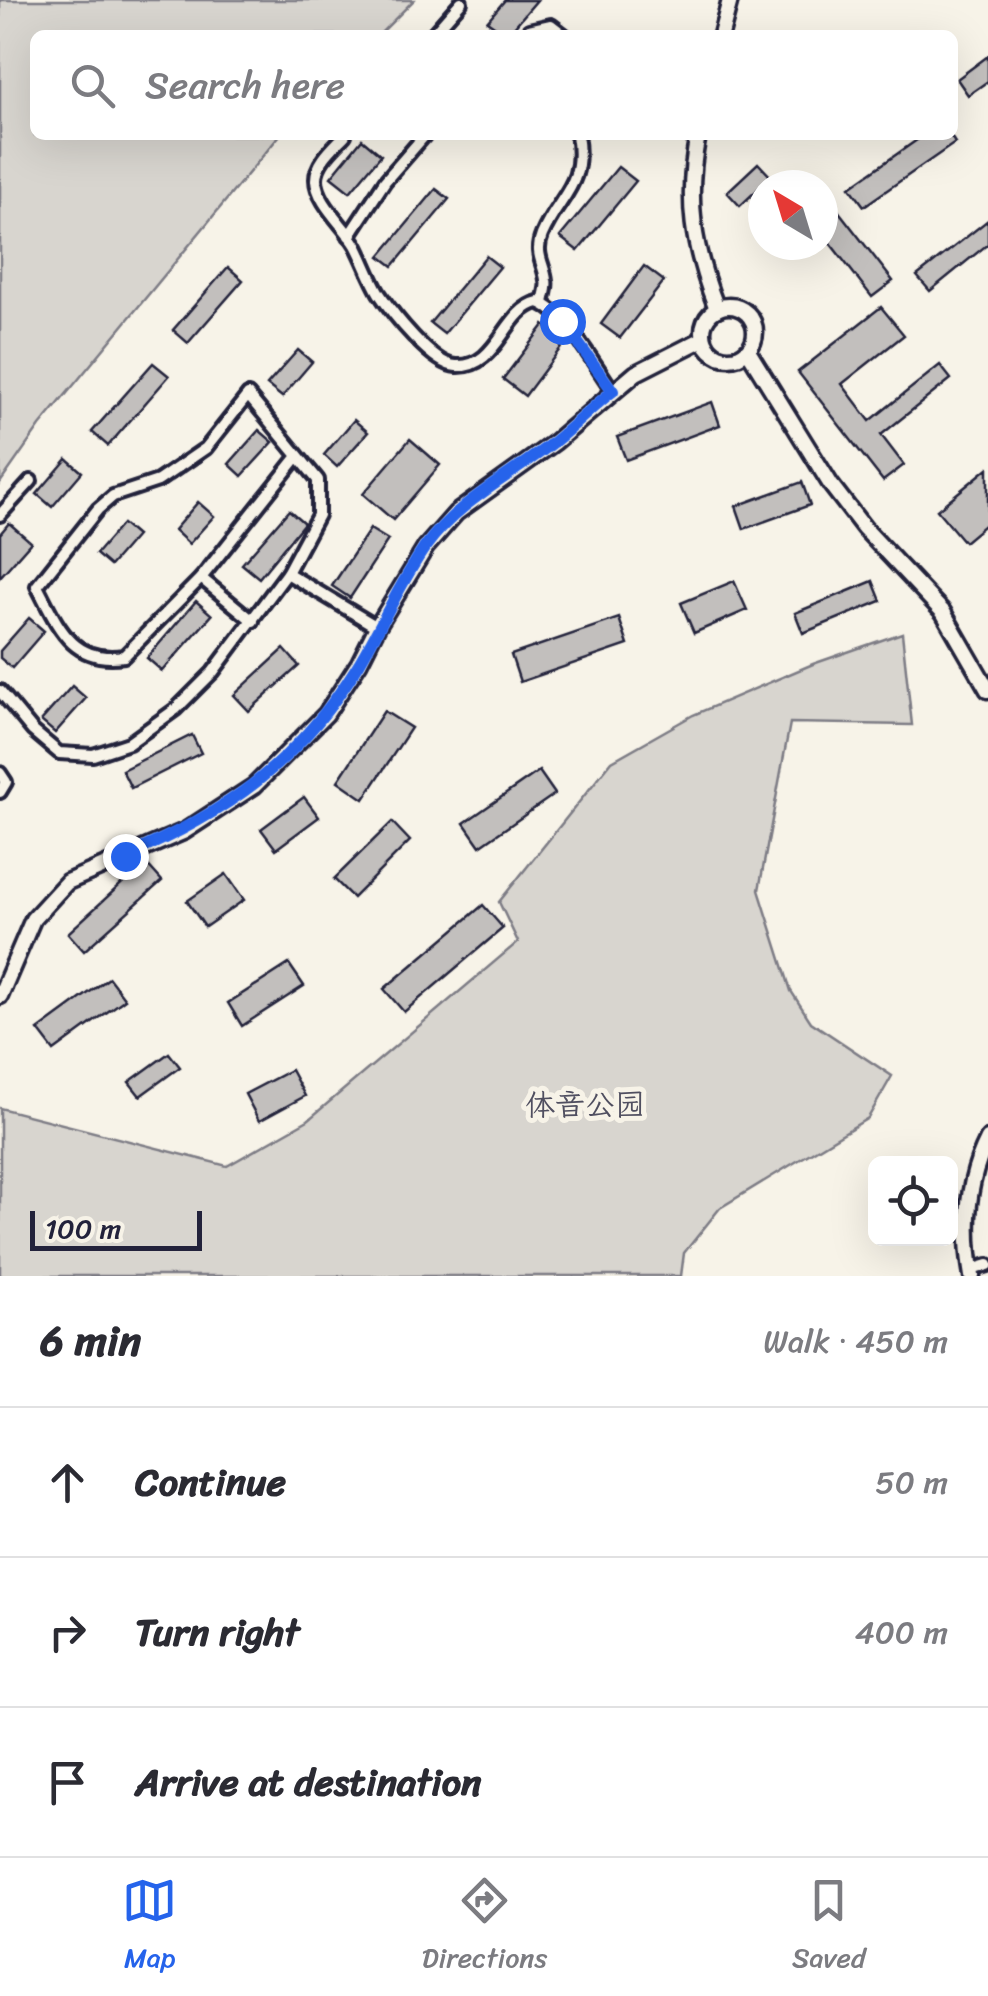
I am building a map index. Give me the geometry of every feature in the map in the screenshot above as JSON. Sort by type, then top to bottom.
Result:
[{"type":"street","points":[[722,30],[730,0]]},
{"type":"street","points":[[436,30],[461,2]]},
{"type":"street","points":[[530,30],[552,26],[557,30]]},
{"type":"street","points":[[341,140],[320,164],[316,178],[321,196],[349,236],[381,296],[433,356],[443,363],[462,366],[480,360],[527,306],[542,303]]},
{"type":"street","points":[[349,236],[384,182],[421,140]]},
{"type":"street","points":[[542,303],[547,281],[538,260],[541,237],[569,190],[581,158],[578,140]]},
{"type":"street","points":[[697,140],[690,173],[697,259],[716,309]]},
{"type":"street","points":[[542,303],[562,321],[613,391]]},
{"type":"street","points":[[737,306],[753,319],[755,340],[748,351],[736,358],[722,358],[710,351],[704,338],[704,325],[716,309],[737,306]]},
{"type":"street","points":[[0,995],[34,919],[67,882],[185,831],[254,786],[326,714],[426,547],[456,513],[555,442],[636,373],[704,338]]},
{"type":"street","points":[[748,351],[831,485],[864,528],[943,612],[988,690]]},
{"type":"street","points":[[0,691],[33,731],[59,753],[93,755],[129,743],[176,709],[214,672],[253,622],[287,573],[318,514],[318,480],[248,395],[206,448],[158,481],[114,496],[98,509],[37,586],[60,630],[81,652],[108,658],[124,656],[201,578],[298,456]]},
{"type":"street","points":[[0,515],[31,480]]},
{"type":"street","points":[[287,573],[377,626]]},
{"type":"street","points":[[201,578],[253,622]]},
{"type":"street","points":[[0,773],[6,782],[0,792]]},
{"type":"street","points":[[988,1139],[970,1192],[965,1237],[971,1273],[988,1265]]},
{"type":"green space","points":[[0,0],[414,0],[384,30],[30,30],[30,140],[276,140],[40,426],[0,483]]},
{"type":"green space","name":"体音公园","points":[[902,633],[912,725],[790,723],[759,890],[791,991],[811,1022],[892,1076],[868,1118],[720,1208],[684,1253],[681,1276],[0,1276],[0,1108],[227,1166],[308,1120],[518,942],[499,902],[612,761],[693,715],[813,664]]},
{"type":"building","points":[[505,0],[537,0],[511,30],[500,30],[487,21]]},
{"type":"building","points":[[988,56],[988,81],[968,95],[958,78]]},
{"type":"building","points":[[361,140],[381,155],[350,192],[331,177]]},
{"type":"building","points":[[917,140],[955,143],[864,206],[850,187]]},
{"type":"building","points":[[618,167],[636,181],[578,251],[560,237]]},
{"type":"building","points":[[748,172],[748,199],[740,206],[727,192]]},
{"type":"building","points":[[436,189],[449,199],[393,266],[380,256]]},
{"type":"building","points":[[838,210],[893,281],[872,297],[838,253]]},
{"type":"building","points":[[988,220],[988,244],[930,291],[917,276]]},
{"type":"building","points":[[486,256],[500,267],[444,334],[430,323]]},
{"type":"building","points":[[644,266],[664,281],[620,338],[601,324]]},
{"type":"building","points":[[228,267],[243,280],[188,343],[173,330]]},
{"type":"building","points":[[881,307],[904,335],[842,384],[870,421],[940,365],[951,379],[881,435],[904,465],[883,481],[798,372]]},
{"type":"building","points":[[544,325],[566,341],[525,396],[503,379]]},
{"type":"building","points":[[298,350],[312,362],[282,397],[267,385]]},
{"type":"building","points":[[153,363],[169,376],[108,446],[92,432]]},
{"type":"building","points":[[712,402],[720,425],[626,460],[617,437]]},
{"type":"building","points":[[354,420],[368,432],[337,467],[324,455]]},
{"type":"building","points":[[259,430],[273,442],[242,476],[229,464]]},
{"type":"building","points":[[410,439],[440,465],[393,520],[363,494]]},
{"type":"building","points":[[67,459],[82,472],[52,507],[37,494]]},
{"type":"building","points":[[988,468],[988,522],[964,542],[937,510]]},
{"type":"building","points":[[802,482],[810,505],[744,529],[736,506]]},
{"type":"building","points":[[198,502],[214,516],[189,544],[174,530]]},
{"type":"building","points":[[289,510],[304,523],[259,578],[242,564]]},
{"type":"building","points":[[9,523],[31,542],[0,577],[0,534]]},
{"type":"building","points":[[122,524],[136,536],[110,566],[96,554]]},
{"type":"building","points":[[370,529],[388,540],[350,598],[332,586]]},
{"type":"building","points":[[734,581],[747,610],[694,633],[681,603]]},
{"type":"building","points":[[873,581],[881,601],[803,633],[795,613]]},
{"type":"building","points":[[196,601],[212,615],[162,671],[147,658]]},
{"type":"building","points":[[29,618],[44,631],[12,668],[0,658],[0,651]]},
{"type":"building","points":[[619,618],[628,645],[520,682],[511,655]]},
{"type":"building","points":[[284,649],[299,666],[249,711],[234,695]]},
{"type":"building","points":[[72,686],[86,698],[55,733],[41,721]]},
{"type":"building","points":[[384,711],[411,728],[364,799],[338,781]]},
{"type":"building","points":[[192,735],[201,753],[131,788],[122,770]]},
{"type":"building","points":[[539,771],[555,794],[480,846],[464,823]]},
{"type":"building","points":[[304,797],[319,817],[276,849],[261,829]]},
{"type":"building","points":[[392,822],[410,841],[353,898],[334,879]]},
{"type":"building","points":[[145,862],[162,881],[84,951],[68,933]]},
{"type":"building","points":[[226,874],[244,900],[205,927],[187,901]]},
{"type":"building","points":[[483,905],[503,928],[404,1012],[384,989]]},
{"type":"building","points":[[289,964],[304,986],[242,1026],[228,1003]]},
{"type":"building","points":[[109,978],[125,999],[54,1051],[38,1030]]},
{"type":"building","points":[[169,1053],[180,1067],[140,1096],[129,1082]]},
{"type":"building","points":[[291,1070],[305,1096],[259,1121],[245,1094]]},
{"type":"route","points":[[125,856],[185,831],[254,786],[326,714],[426,547],[456,513],[555,442],[613,391],[562,321]]}]
